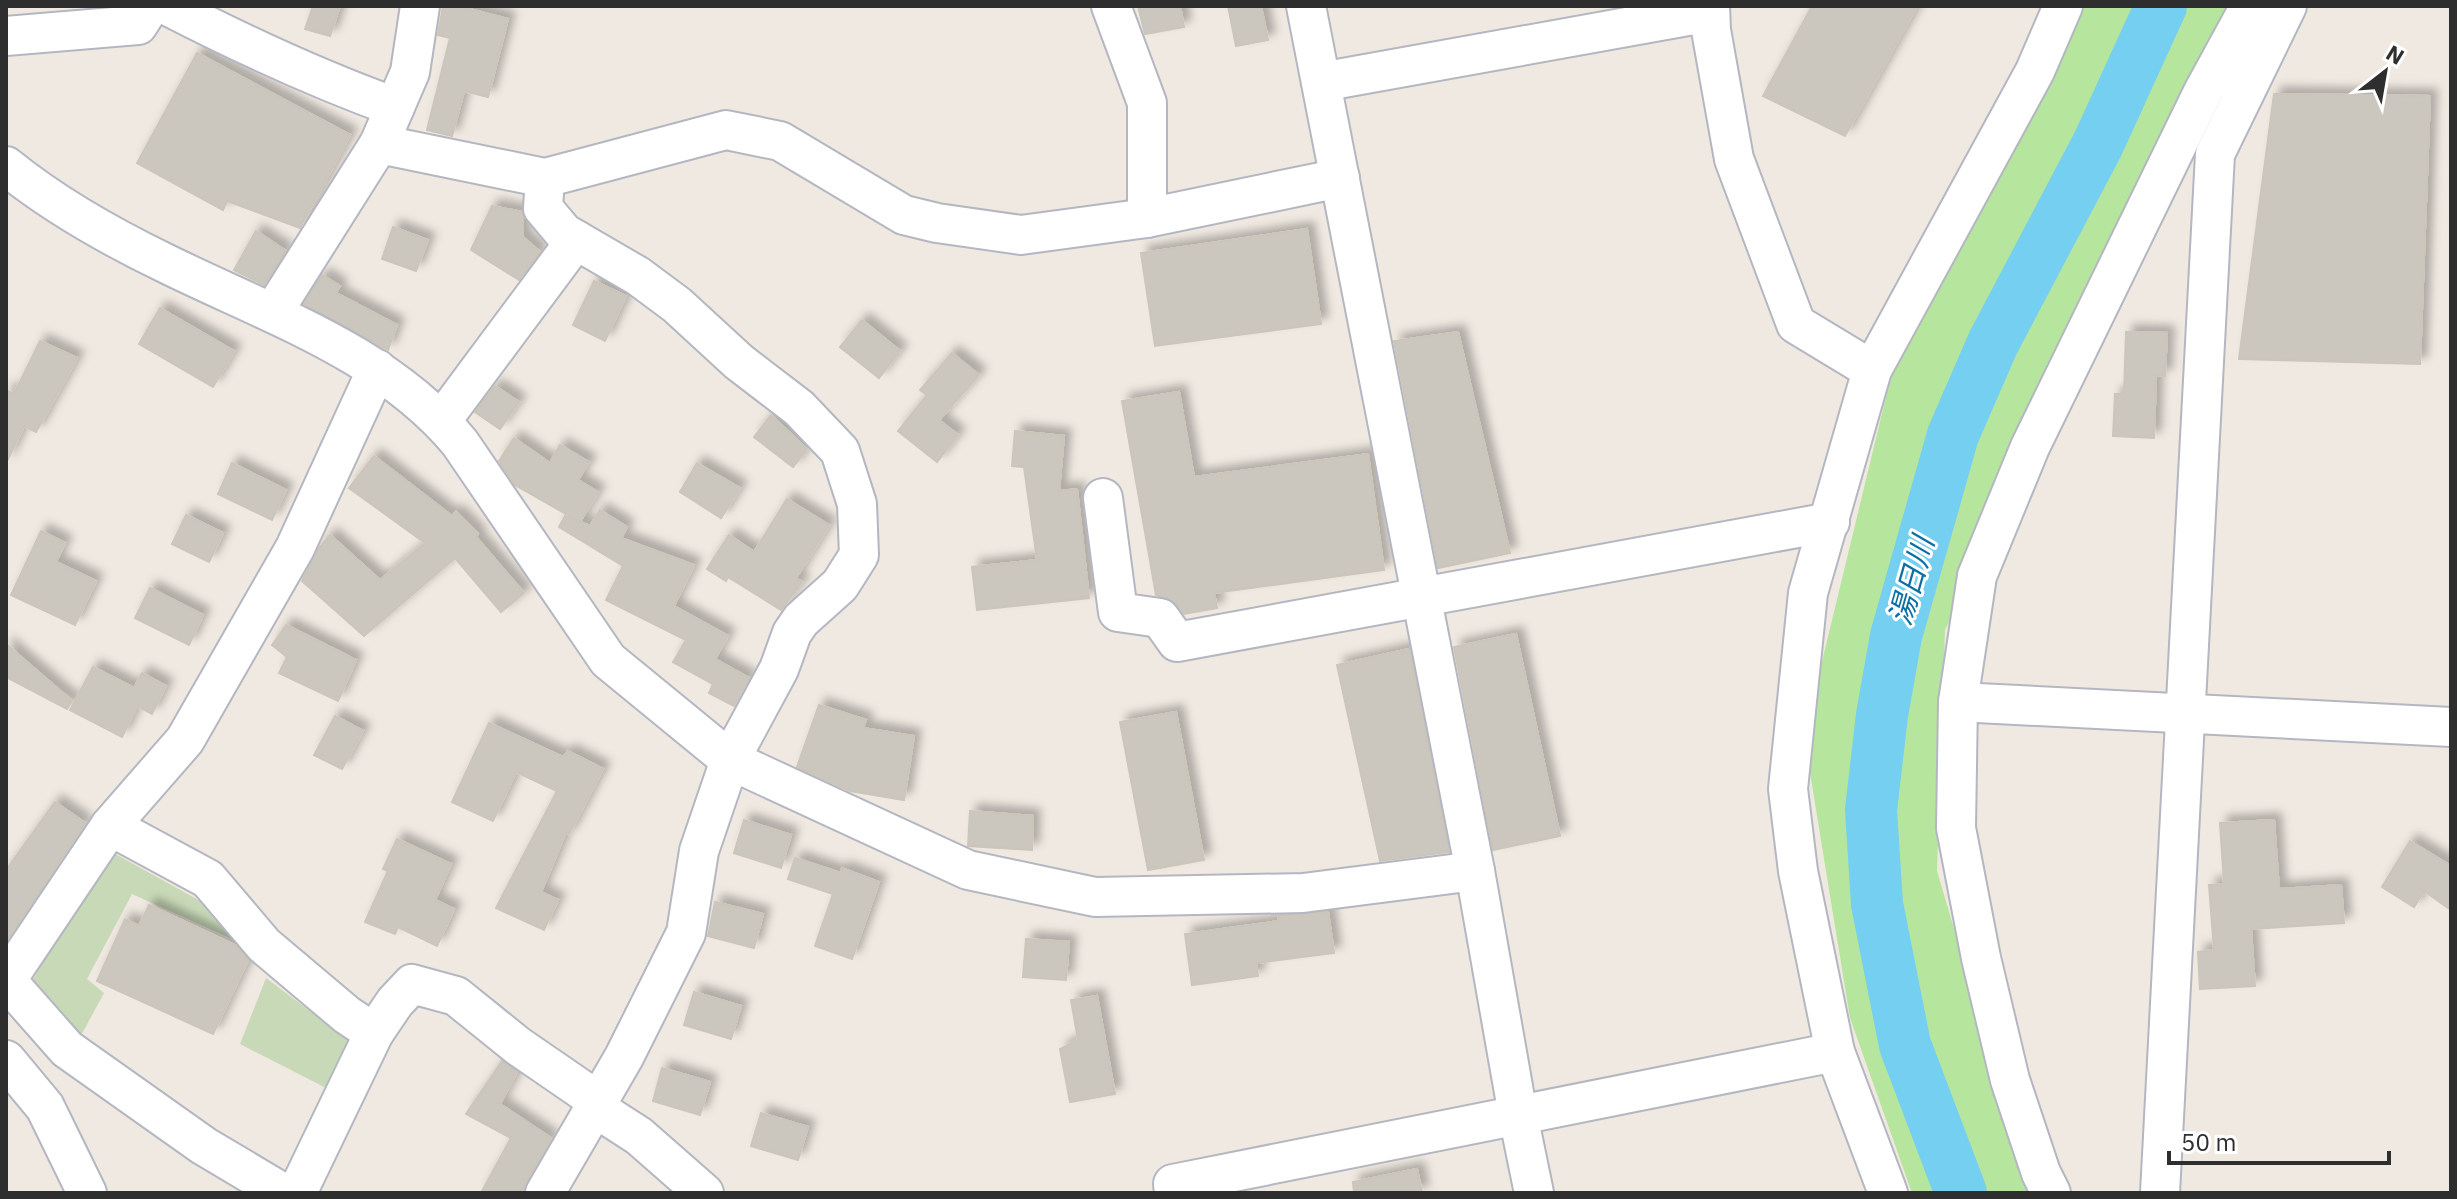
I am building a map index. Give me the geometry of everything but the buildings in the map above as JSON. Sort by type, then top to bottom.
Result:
[{"type":"street","points":[[6,36],[138,25],[150,6]]},
{"type":"street","points":[[168,6],[239,43],[395,107]]},
{"type":"street","points":[[273,312],[379,144],[410,72],[420,6]]},
{"type":"street","points":[[1111,6],[1147,103],[1147,218]]},
{"type":"street","points":[[1306,6],[1475,871],[1534,1193]]},
{"type":"street","points":[[1888,1193],[1835,1052],[1798,871],[1788,789],[1808,593],[1872,370],[2035,71],[2063,6]]},
{"type":"street","points":[[2051,1193],[2041,1173],[2010,1080],[1981,958],[1956,828],[1958,702],[1977,576],[2030,447],[2203,92],[2250,6]]},
{"type":"street","points":[[2160,1193],[2215,154],[2287,6]]},
{"type":"street","points":[[1321,82],[1710,9],[1734,159],[1796,324],[1872,370]]},
{"type":"street","points":[[379,144],[545,178],[726,130],[780,141],[904,215],[1021,235],[1147,218],[1340,178]]},
{"type":"street","points":[[6,166],[40,193],[165,263],[273,312],[377,369],[442,420],[608,660],[730,760],[968,870],[1095,897],[1303,893],[1475,871]]},
{"type":"street","points":[[545,178],[543,208],[564,233],[638,276],[677,305],[739,362],[799,408],[840,451],[857,504],[859,555],[840,585],[801,620],[792,633],[779,669],[730,760],[699,851],[686,933],[624,1057],[545,1193]]},
{"type":"street","points":[[442,420],[576,240]]},
{"type":"street","points":[[283,1193],[204,1146],[67,1049],[6,981],[110,826],[185,740],[295,548],[377,369]]},
{"type":"street","points":[[1103,498],[1118,612],[1160,618],[1177,642],[1830,522]]},
{"type":"street","points":[[1958,702],[2451,727]]},
{"type":"street","points":[[110,826],[208,879],[264,945],[347,1015],[374,1033]]},
{"type":"street","points":[[297,1193],[374,1033],[395,1002],[412,984],[456,996],[639,1136],[704,1193]]},
{"type":"street","points":[[1174,1193],[1173,1184],[1835,1052]]},
{"type":"street","points":[[6,1060],[45,1107],[87,1193]]},
{"type":"green space","points":[[2070,6],[2243,6],[2219,63],[1945,630],[1937,871],[2032,1193],[1912,1193],[1850,1018],[1804,736],[1892,372]]},
{"type":"green space","points":[[110,851],[249,928],[241,943],[132,894],[87,979],[104,993],[72,1052],[25,993]]},
{"type":"green space","points":[[266,978],[359,1048],[336,1093],[240,1044]]},
{"type":"waterway","name":"湯日川","points":[[1961,1193],[1905,1045],[1877,904],[1871,810],[1882,715],[1896,636],[1953,435],[1993,343],[2098,144],[2161,6]]}]
